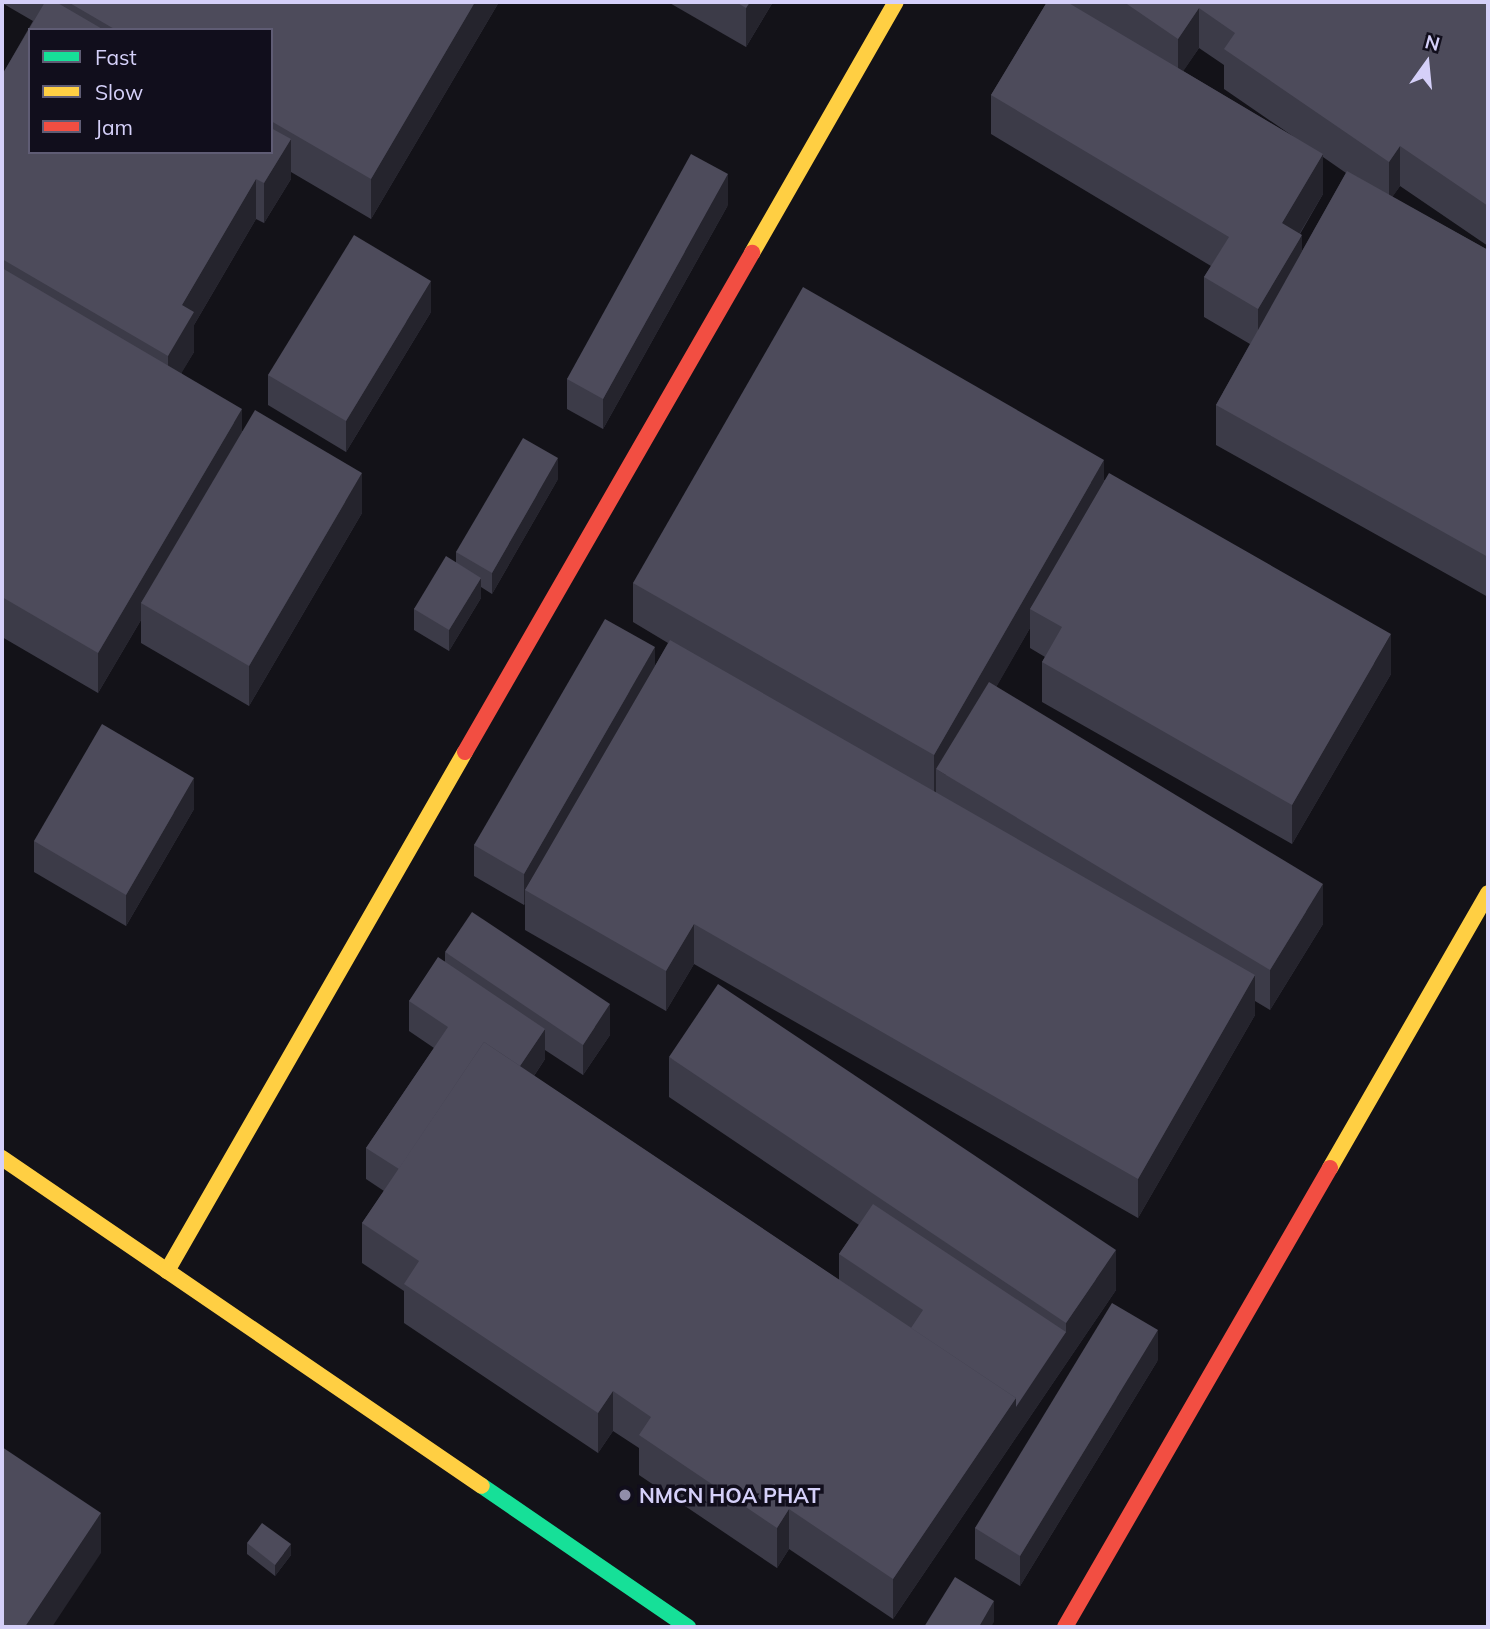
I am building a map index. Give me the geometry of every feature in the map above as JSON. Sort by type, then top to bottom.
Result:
[{"type":"street","points":[[167,1271],[896,2]]},
{"type":"street","points":[[1065,1627],[1488,893]]},
{"type":"street","points":[[2,1158],[688,1627]]},
{"type":"building","points":[[45,2],[56,2],[101,28],[30,28]]},
{"type":"building","points":[[68,2],[475,2],[371,179],[273,122],[273,28],[113,28]]},
{"type":"building","points":[[736,2],[750,2],[746,8]]},
{"type":"building","points":[[1047,2],[1067,2],[1323,154],[1282,223],[1302,235],[1258,309],[1204,277],[1229,237],[991,95]]},
{"type":"building","points":[[1124,2],[1488,2],[1488,206],[1400,146],[1389,162],[1224,49],[1235,33],[1199,8],[1178,39]]},
{"type":"building","points":[[28,31],[28,154],[273,154],[273,129],[291,139],[264,183],[256,179],[182,305],[194,312],[168,356],[2,259],[2,75]]},
{"type":"building","points":[[691,154],[728,174],[603,399],[567,379]]},
{"type":"building","points":[[1347,171],[1488,250],[1488,557],[1216,405]]},
{"type":"building","points":[[354,235],[431,281],[346,421],[268,375]]},
{"type":"building","points":[[2,268],[242,409],[98,653],[2,597]]},
{"type":"building","points":[[803,287],[1104,460],[934,755],[633,583]]},
{"type":"building","points":[[255,410],[362,473],[249,666],[141,603]]},
{"type":"building","points":[[523,438],[558,458],[492,573],[456,552]]},
{"type":"building","points":[[1109,473],[1391,634],[1292,805],[1042,662],[1062,627],[1030,609]]},
{"type":"building","points":[[446,556],[481,578],[449,630],[414,609]]},
{"type":"building","points":[[605,619],[655,647],[524,874],[474,845]]},
{"type":"building","points":[[670,640],[1255,975],[1138,1179],[694,924],[666,971],[525,890]]},
{"type":"building","points":[[989,682],[1323,884],[1270,970],[936,769]]},
{"type":"building","points":[[102,724],[194,778],[126,895],[34,841]]},
{"type":"building","points":[[472,912],[610,1004],[583,1045],[445,952]]},
{"type":"building","points":[[438,957],[545,1029],[520,1066],[484,1042],[399,1169],[366,1148],[448,1027],[409,1001]]},
{"type":"building","points":[[718,984],[1116,1250],[1066,1323],[669,1057]]},
{"type":"building","points":[[484,1042],[1016,1398],[893,1579],[789,1509],[777,1528],[639,1435],[651,1417],[613,1391],[598,1413],[404,1284],[419,1261],[362,1223]]},
{"type":"building","points":[[873,1204],[1066,1332],[1016,1407],[1016,1398],[911,1328],[923,1310],[839,1254]]},
{"type":"building","points":[[1112,1303],[1158,1330],[1020,1556],[975,1528]]},
{"type":"building","points":[[2,1447],[101,1513],[25,1627],[2,1627]]},
{"type":"building","points":[[262,1523],[291,1544],[275,1565],[247,1543]]},
{"type":"building","points":[[955,1577],[994,1601],[979,1627],[924,1627]]},
{"type":"traffic: fast","points":[[482,1486],[688,1627]]},
{"type":"traffic: slow","points":[[752,253],[896,2]]},
{"type":"traffic: slow","points":[[167,1271],[465,752]]},
{"type":"traffic: slow","points":[[1330,1168],[1488,893]]},
{"type":"traffic: slow","points":[[2,1158],[482,1486]]},
{"type":"traffic: jam","points":[[465,752],[752,253]]},
{"type":"traffic: jam","points":[[1065,1627],[1330,1168]]},
{"type":"place","name":"NMCN HOA PHAT","points":[[625,1495]]}]
